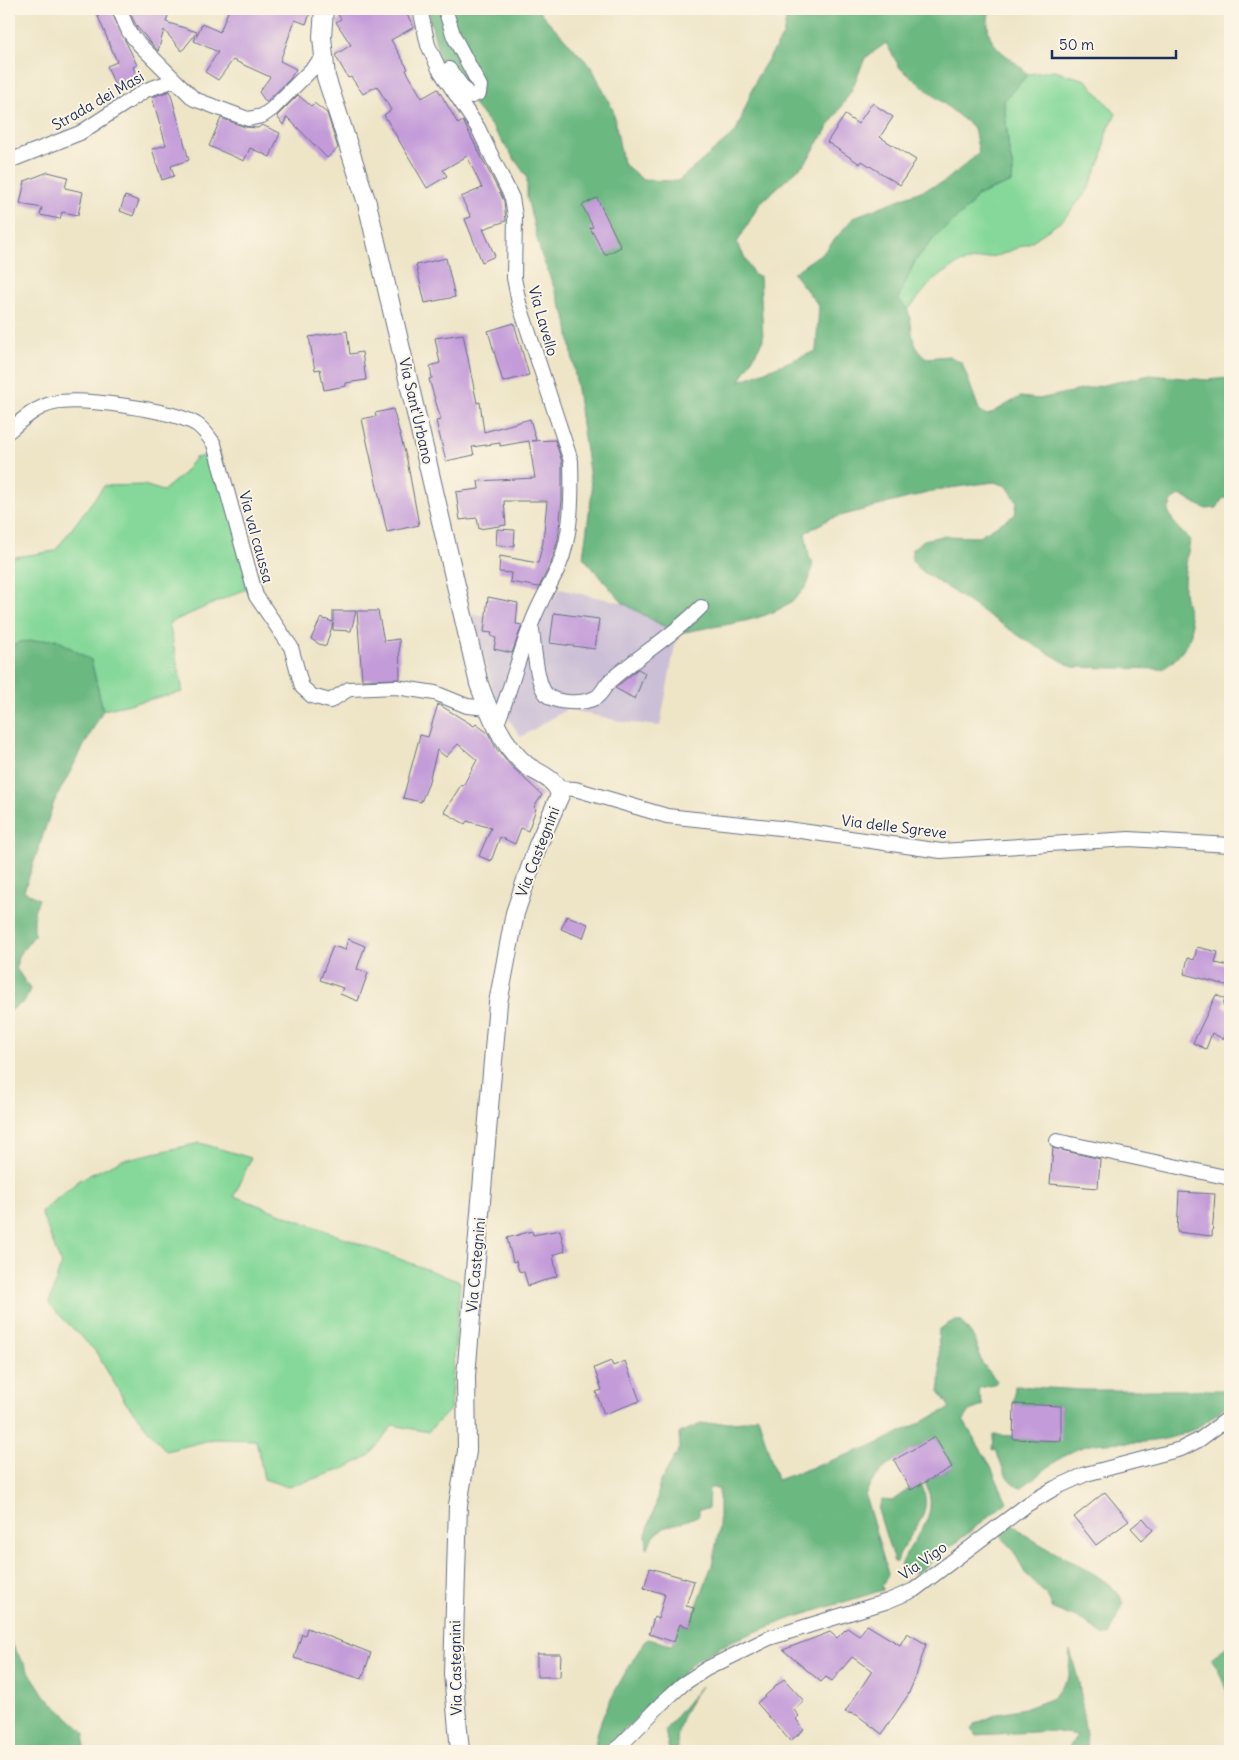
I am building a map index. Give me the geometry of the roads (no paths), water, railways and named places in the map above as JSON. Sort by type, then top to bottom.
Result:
[{"type":"street","points":[[119,9],[129,32],[194,99],[254,119],[272,108],[323,58]]},
{"type":"street","name":"Via Sant'Urbano","points":[[324,9],[322,37],[326,77],[367,203],[398,331],[472,661],[496,726],[526,764],[558,788]]},
{"type":"street","name":"Via Lavello","points":[[420,9],[428,45],[454,95],[478,128],[512,198],[515,216],[514,278],[519,303],[571,461],[572,481],[565,544],[560,564],[531,624],[512,688],[496,726]]},
{"type":"street","points":[[432,53],[449,69],[467,93],[472,96],[480,93],[480,86],[454,37],[445,9]]},
{"type":"street","name":"Strada dei Masi","points":[[9,161],[80,132],[146,90],[175,80]]},
{"type":"street","name":"Via val caussa","points":[[9,431],[34,410],[53,403],[73,400],[173,413],[198,425],[214,444],[256,596],[283,632],[291,647],[302,687],[312,696],[330,701],[349,689],[396,687],[435,693],[467,706],[488,708]]},
{"type":"street","points":[[531,624],[537,669],[545,694],[554,700],[584,701],[598,697],[608,682],[642,654],[680,628],[701,607]]},
{"type":"street","name":"Via delle Sgreve","points":[[558,788],[575,789],[667,816],[780,828],[941,851],[1129,839],[1230,845]]},
{"type":"street","name":"Via Castegnini","points":[[460,1751],[453,1674],[458,1505],[467,1451],[466,1376],[496,1021],[515,913],[538,845],[558,804],[560,795],[558,788]]},
{"type":"street","points":[[1057,1141],[1230,1178]]},
{"type":"street","name":"Via Vigo","points":[[615,1751],[662,1703],[683,1684],[706,1668],[769,1638],[888,1602],[914,1590],[1028,1504],[1055,1488],[1086,1474],[1181,1449],[1199,1440],[1230,1417]]}]
